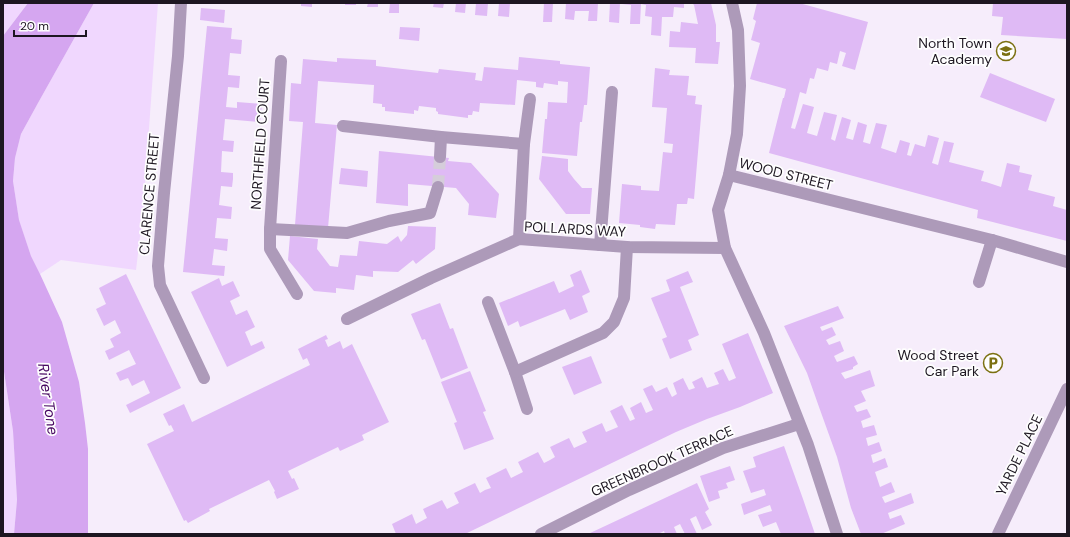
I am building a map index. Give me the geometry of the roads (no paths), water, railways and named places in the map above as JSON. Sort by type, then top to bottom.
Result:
[{"type":"street","name":"CLARENCE STREET","points":[[181,3],[178,56],[164,185],[158,266],[160,285],[204,378]]},
{"type":"street","points":[[729,175],[737,134],[740,86],[738,30],[732,3]]},
{"type":"street","name":"NORTHFIELD COURT","points":[[281,61],[270,249],[297,294]]},
{"type":"street","points":[[600,245],[612,92]]},
{"type":"street","points":[[519,239],[524,144],[530,99]]},
{"type":"street","points":[[343,126],[441,137],[524,144]]},
{"type":"street","points":[[440,157],[441,137]]},
{"type":"street","name":"WOOD STREET","points":[[837,534],[808,445],[764,333],[725,248],[718,210],[729,175],[992,240],[1067,262]]},
{"type":"street","name":"NORTHFIELD COURT","points":[[270,229],[347,233],[389,221],[430,213],[438,187]]},
{"type":"street","name":"POLLARDS WAY","points":[[347,319],[431,278],[519,239],[627,247],[725,248]]},
{"type":"street","points":[[979,282],[992,240]]},
{"type":"street","points":[[515,372],[603,333],[614,322],[624,298],[627,247]]},
{"type":"street","points":[[488,302],[528,409]]},
{"type":"street","name":"YARDE PLACE","points":[[998,534],[1067,389]]},
{"type":"street","name":"GREENBROOK TERRACE","points":[[541,534],[629,490],[723,448],[799,424]]},
{"type":"water","name":"River Tone","points":[[28,3],[94,3],[21,134],[15,158],[13,181],[19,220],[31,256],[62,322],[79,382],[88,449],[88,534],[14,534],[17,500],[13,431],[3,365],[3,36]]},
{"type":"tunnel","points":[[438,187],[440,157]]},
{"type":"place","name":"North Town Academy","points":[[1006,51]]},
{"type":"place","name":"Wood Street Car Park","points":[[993,363]]}]
